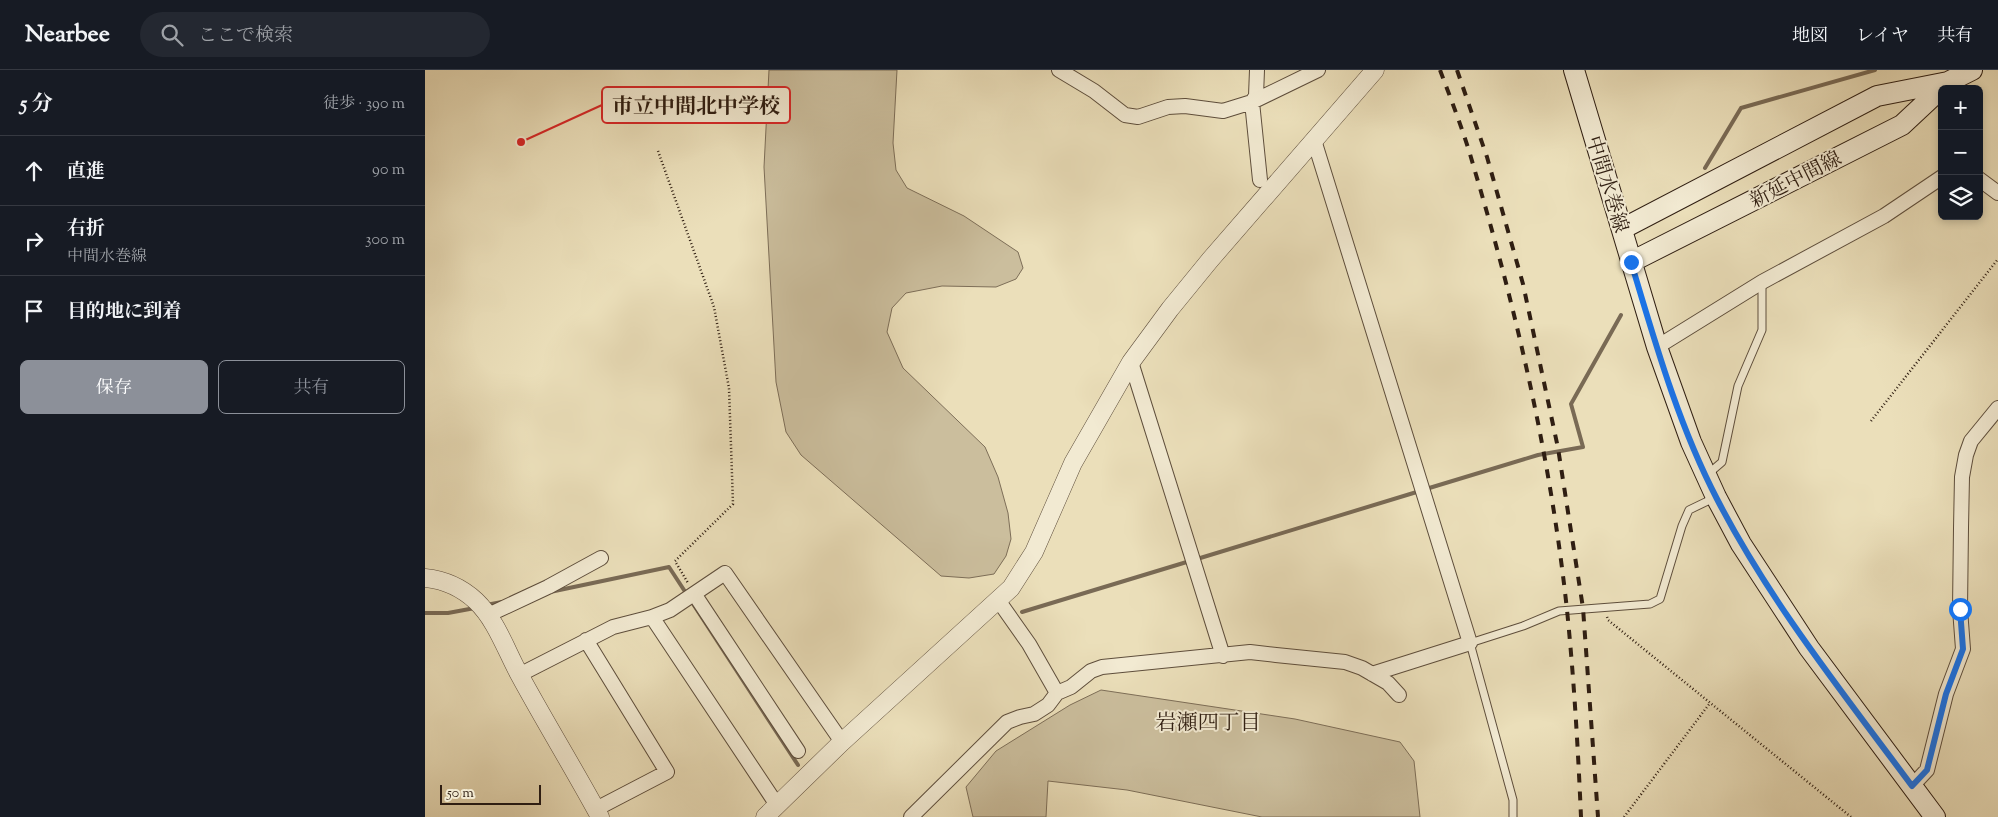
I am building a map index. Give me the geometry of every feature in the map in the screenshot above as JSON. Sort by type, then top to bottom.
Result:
[{"type":"main road","name":"中間水巻線","points":[[1574,70],[1657,347],[1691,442],[1706,476],[1741,544],[1809,648],[1912,786],[1926,812]]},
{"type":"main road","name":"新延中間線","points":[[1948,85],[1972,70]]},
{"type":"main road","name":"新延中間線","points":[[1622,229],[1877,96],[1938,87]]},
{"type":"main road","name":"新延中間線","points":[[1631,262],[1902,125],[1938,94]]},
{"type":"street","points":[[1059,70],[1094,92],[1125,115],[1138,117],[1168,107],[1185,106],[1223,111],[1252,102],[1319,70]]},
{"type":"street","points":[[1257,70],[1255,96],[1252,102],[1260,180]]},
{"type":"street","points":[[652,617],[771,811],[842,742],[1011,588],[1034,552],[1073,463],[1131,362],[1170,309],[1375,70]]},
{"type":"street","points":[[1314,140],[1470,643],[1372,674]]},
{"type":"street","points":[[1657,347],[1762,282],[1884,216],[1938,181]]},
{"type":"street","points":[[1983,182],[1998,193]]},
{"type":"street","points":[[1131,362],[1223,656]]},
{"type":"street","points":[[1912,786],[1927,770],[1946,694],[1963,649],[1960,609],[1961,512],[1962,477],[1966,455],[1977,433],[1998,408]]},
{"type":"street","points":[[488,614],[548,587],[601,558]]},
{"type":"street","points":[[519,675],[613,627],[652,617],[670,610],[695,595],[725,573],[842,742]]},
{"type":"street","points":[[425,578],[455,586],[477,602],[488,614],[519,675],[598,813],[667,772],[586,640]]},
{"type":"street","points":[[695,595],[798,751]]},
{"type":"street","points":[[998,600],[1029,644],[1057,693]]},
{"type":"street","points":[[911,817],[1007,722],[1020,716],[1034,714],[1048,705],[1057,693],[1071,686],[1091,670],[1102,667],[1249,652],[1345,662],[1372,674],[1388,684],[1399,695]]},
{"type":"lane","points":[[1706,476],[1722,462],[1738,386],[1761,330],[1762,282]]},
{"type":"lane","points":[[1513,817],[1513,800],[1470,643],[1523,626],[1559,611],[1650,604],[1660,599],[1682,526],[1689,510],[1716,497]]},
{"type":"path","points":[[658,151],[714,307],[729,388],[733,504],[675,562],[695,595]]},
{"type":"path","points":[[1871,421],[1998,259]]},
{"type":"path","points":[[1603,607],[1608,620],[1851,817]]},
{"type":"path","points":[[1624,817],[1710,703]]},
{"type":"shaded area","points":[[769,70],[897,70],[893,143],[896,170],[907,188],[964,216],[1018,252],[1023,268],[1016,279],[996,287],[942,286],[906,293],[892,308],[887,332],[903,368],[985,447],[998,477],[1008,513],[1011,539],[1006,556],[994,574],[969,578],[941,576],[801,455],[786,432],[776,382],[764,167]]},
{"type":"shaded area","points":[[1101,690],[1295,719],[1400,742],[1414,761],[1420,817],[1262,817],[1127,790],[1048,781],[1046,817],[973,817],[966,787],[996,751],[1070,705]]},
{"type":"waterway","points":[[1705,168],[1741,108],[1875,70]]},
{"type":"waterway","points":[[1426,489],[1538,455],[1583,447],[1571,404],[1621,315]]},
{"type":"waterway","points":[[1197,559],[1420,491]]},
{"type":"waterway","points":[[1022,612],[1190,561]]},
{"type":"waterway","points":[[550,592],[669,567],[798,765]]},
{"type":"waterway","points":[[486,605],[502,602]]},
{"type":"waterway","points":[[425,613],[448,613],[475,608]]},
{"type":"railway","points":[[1440,70],[1467,143],[1490,222],[1531,387],[1542,443],[1552,498],[1567,610],[1581,817]]},
{"type":"railway","points":[[1457,70],[1487,157],[1523,284],[1558,448],[1583,608],[1598,817]]},
{"type":"place","name":"市立中間北中学校","points":[[521,142]]},
{"type":"district","name":"岩瀬四丁目","points":[[1208,722]]},
{"type":"route","points":[[1631,262],[1657,347],[1691,442],[1716,497],[1741,544],[1809,648],[1912,786],[1927,770],[1946,694],[1963,649],[1960,609]]}]
